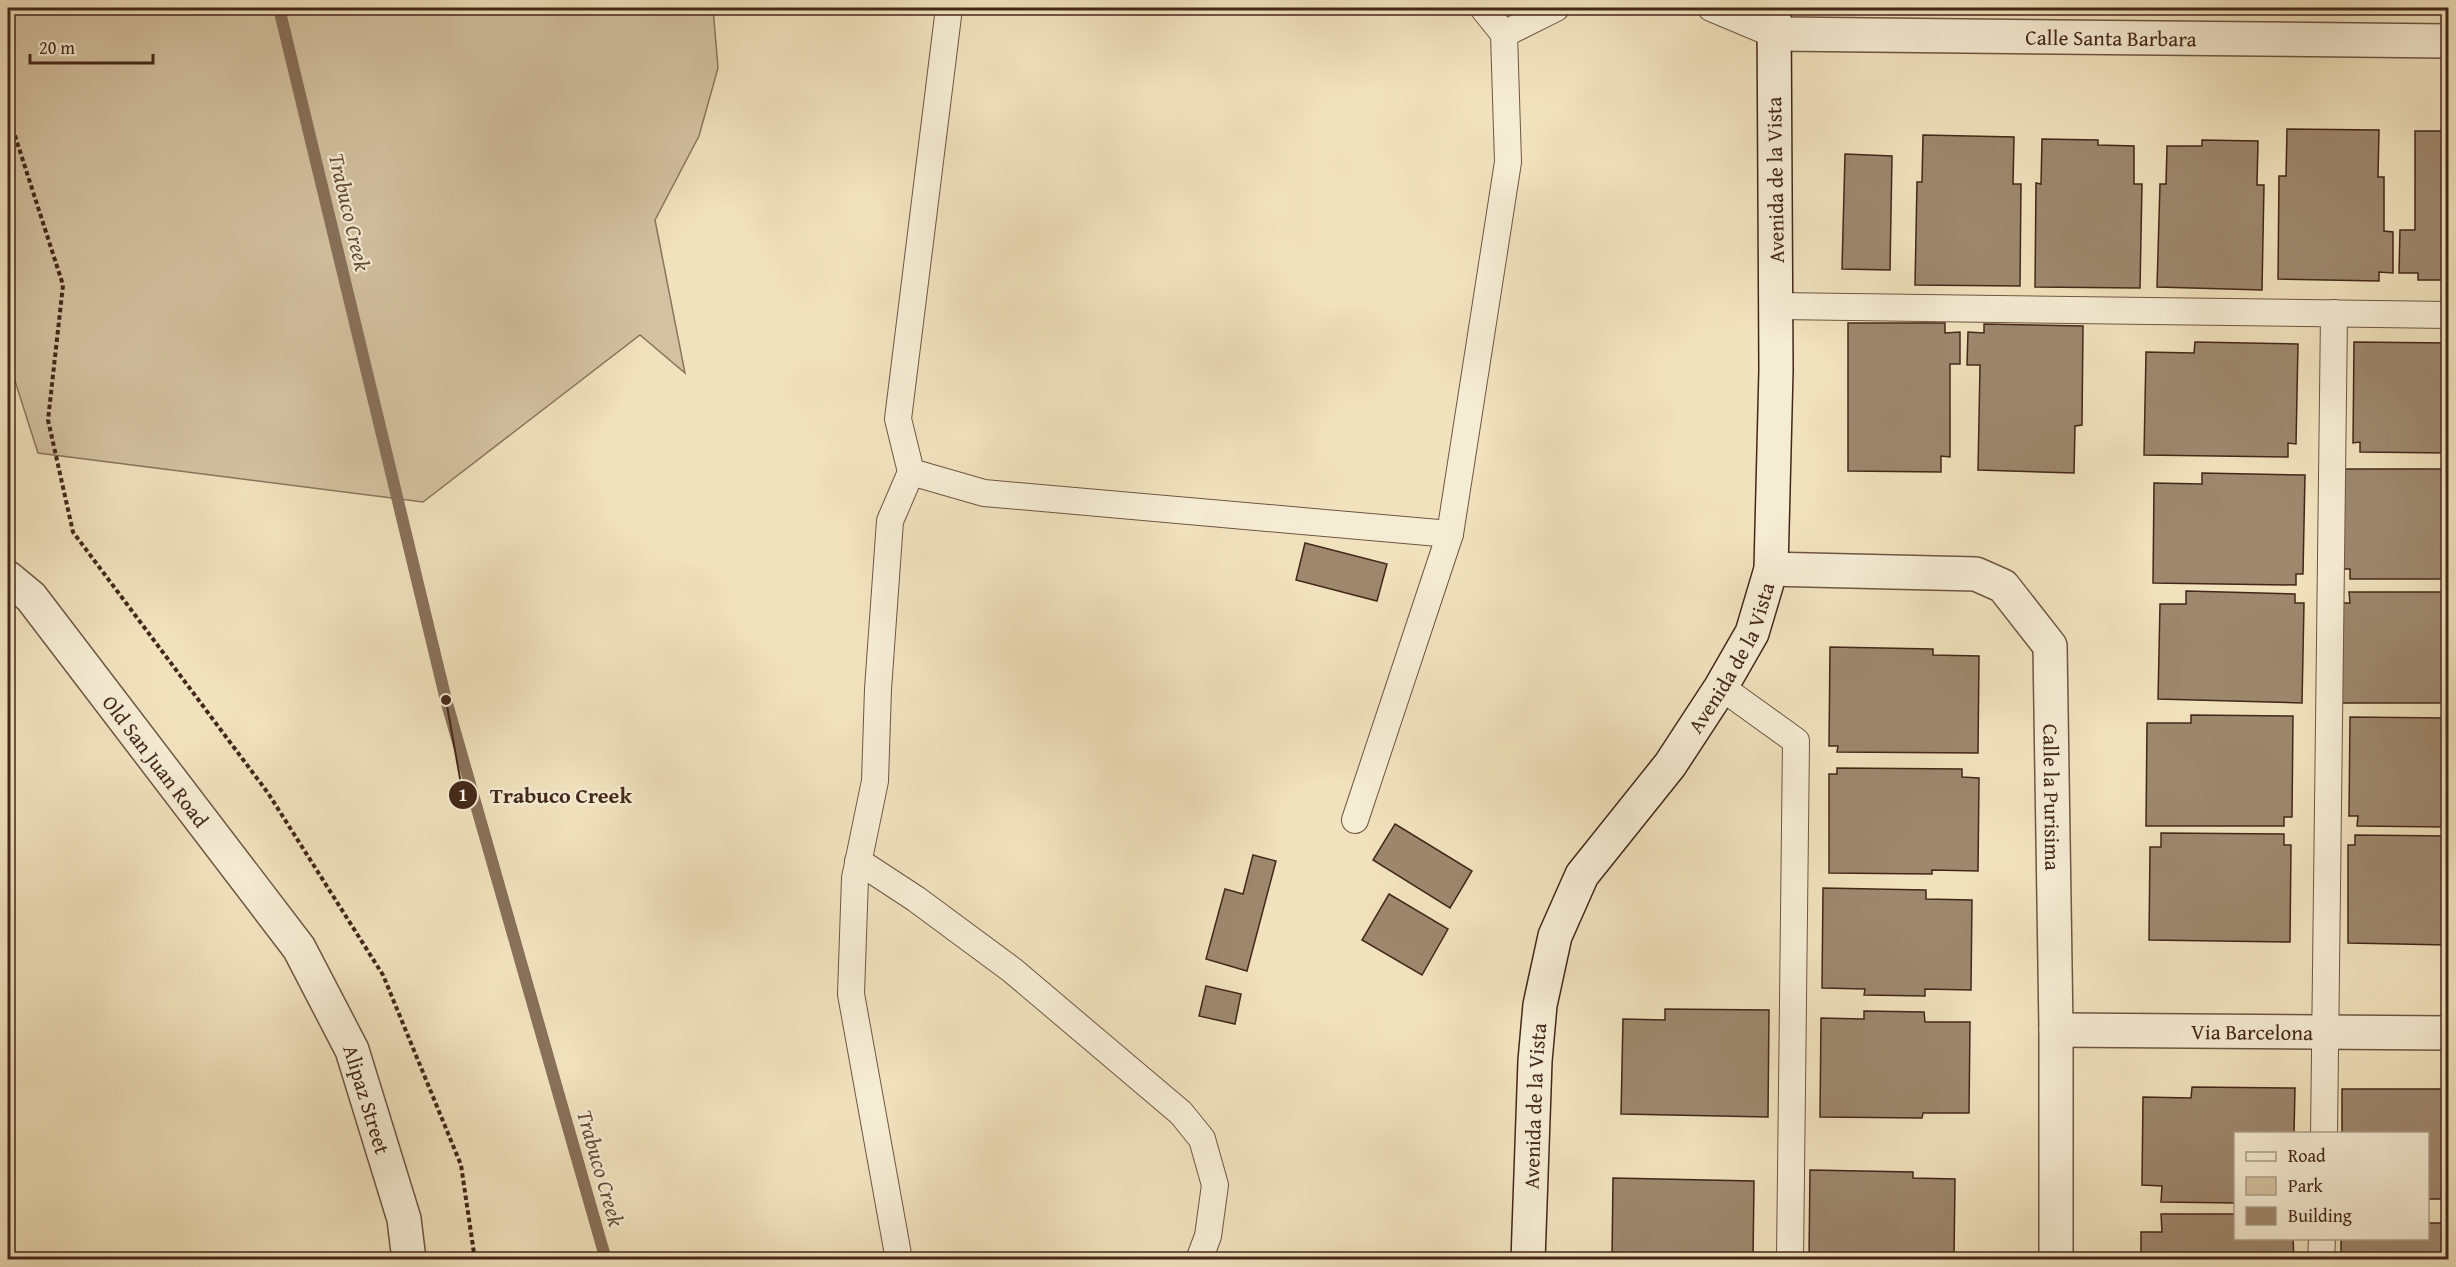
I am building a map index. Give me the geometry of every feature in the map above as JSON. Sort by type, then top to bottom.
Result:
[{"type":"street","name":"Calle Santa Barbara","points":[[1774,21],[2448,41]]},
{"type":"street","name":"Avenida de la Vista","points":[[1528,1260],[1535,1061],[1540,1005],[1554,936],[1582,874],[1670,765],[1721,687],[1752,633],[1771,569],[1776,370],[1774,21]]},
{"type":"street","name":"Calle la Purisima","points":[[1771,569],[1976,574],[2003,586],[2050,646],[2056,1030],[2056,1260]]},
{"type":"street","name":"Old San Juan Road","points":[[8,578],[31,597],[299,948]]},
{"type":"street","name":"Alipaz Street","points":[[299,948],[352,1050],[404,1219],[410,1260]]},
{"type":"street","name":"Via Barcelona","points":[[2056,1030],[2448,1033]]},
{"type":"lane","points":[[900,1260],[851,994],[855,878],[875,781],[878,689],[890,522],[911,471],[898,419],[949,8]]},
{"type":"lane","points":[[1355,820],[1450,534],[1508,162],[1504,34],[1483,8]]},
{"type":"lane","points":[[1504,34],[1556,8]]},
{"type":"lane","points":[[1711,8],[1774,21]]},
{"type":"lane","points":[[1776,306],[2448,315]]},
{"type":"lane","points":[[2324,1132],[2334,314]]},
{"type":"lane","points":[[911,471],[984,493],[1450,534]]},
{"type":"lane","points":[[1721,687],[1796,741],[1790,1260]]},
{"type":"lane","points":[[858,861],[916,899],[1012,970],[1188,1122],[1202,1139],[1215,1185],[1208,1236],[1198,1260]]},
{"type":"lane","points":[[2321,1260],[2322,1240]]},
{"type":"path","points":[[8,114],[63,285],[48,420],[73,532],[267,792],[383,975],[461,1165],[475,1260]]},
{"type":"green space","points":[[8,8],[713,8],[718,68],[699,136],[655,220],[685,373],[640,335],[423,502],[38,453],[8,359]]},
{"type":"building","points":[[2287,129],[2379,130],[2378,177],[2384,177],[2384,231],[2393,232],[2393,273],[2379,272],[2379,281],[2278,279],[2279,176],[2286,176]]},
{"type":"building","points":[[2415,131],[2448,131],[2448,280],[2418,280],[2418,273],[2399,273],[2400,230],[2415,230]]},
{"type":"building","points":[[1923,135],[2014,137],[2013,184],[2021,184],[2020,286],[1915,285],[1917,182],[1922,182]]},
{"type":"building","points":[[2042,139],[2098,140],[2098,145],[2134,146],[2134,184],[2142,184],[2140,288],[2035,287],[2036,183],[2041,184]]},
{"type":"building","points":[[2202,140],[2258,141],[2257,185],[2264,185],[2262,290],[2157,287],[2160,184],[2166,184],[2167,146],[2202,146]]},
{"type":"building","points":[[1845,154],[1892,156],[1890,270],[1842,269]]},
{"type":"building","points":[[1848,323],[1945,323],[1945,333],[1960,332],[1960,364],[1950,364],[1950,457],[1941,456],[1941,472],[1848,471]]},
{"type":"building","points":[[1984,324],[2083,326],[2082,425],[2075,426],[2074,473],[1978,470],[1980,365],[1967,365],[1968,332],[1984,333]]},
{"type":"building","points":[[2195,342],[2298,344],[2296,444],[2288,443],[2288,457],[2144,455],[2146,352],[2194,353]]},
{"type":"building","points":[[2354,342],[2448,343],[2448,453],[2360,452],[2360,442],[2353,443]]},
{"type":"building","points":[[2341,469],[2447,469],[2448,579],[2350,579],[2350,569],[2341,569]]},
{"type":"building","points":[[2202,473],[2305,475],[2303,574],[2296,574],[2296,585],[2153,583],[2154,483],[2202,484]]},
{"type":"building","points":[[1305,543],[1387,564],[1377,601],[1296,580]]},
{"type":"building","points":[[2186,591],[2295,594],[2295,603],[2304,603],[2302,703],[2158,699],[2160,604],[2186,604]]},
{"type":"building","points":[[2349,592],[2448,592],[2448,696],[2444,696],[2444,703],[2340,703],[2340,603],[2350,603]]},
{"type":"building","points":[[1830,647],[1933,649],[1933,655],[1979,656],[1978,753],[1837,752],[1838,746],[1829,746]]},
{"type":"building","points":[[2191,715],[2293,716],[2292,817],[2284,817],[2284,826],[2146,826],[2147,723],[2191,723]]},
{"type":"building","points":[[2350,717],[2448,718],[2448,827],[2357,826],[2358,816],[2349,816]]},
{"type":"building","points":[[1837,768],[1962,769],[1962,777],[1979,778],[1978,871],[1932,870],[1932,874],[1829,873],[1829,774],[1837,774]]},
{"type":"building","points":[[1395,824],[1472,871],[1450,908],[1373,860]]},
{"type":"building","points":[[2161,833],[2284,834],[2284,845],[2291,845],[2290,942],[2149,940],[2150,847],[2161,847]]},
{"type":"building","points":[[2355,835],[2448,836],[2448,945],[2348,943],[2348,845],[2355,845]]},
{"type":"building","points":[[1253,855],[1276,861],[1247,971],[1206,959],[1225,889],[1243,894]]},
{"type":"building","points":[[1823,888],[1926,890],[1926,899],[1972,900],[1971,990],[1925,989],[1925,996],[1864,995],[1865,989],[1822,988]]},
{"type":"building","points":[[1389,894],[1448,929],[1422,975],[1362,940]]},
{"type":"building","points":[[1206,986],[1241,994],[1235,1024],[1199,1016]]},
{"type":"building","points":[[1665,1009],[1769,1010],[1768,1117],[1621,1114],[1623,1019],[1665,1020]]},
{"type":"building","points":[[1864,1011],[1924,1012],[1925,1022],[1970,1022],[1969,1113],[1923,1113],[1922,1118],[1820,1117],[1821,1018],[1864,1019]]},
{"type":"building","points":[[2192,1087],[2295,1088],[2294,1132],[2234,1132],[2234,1203],[2161,1202],[2162,1186],[2142,1185],[2143,1097],[2191,1098]]},
{"type":"building","points":[[2342,1089],[2447,1089],[2448,1199],[2429,1199],[2429,1132],[2342,1132]]},
{"type":"building","points":[[1810,1170],[1913,1172],[1913,1178],[1955,1179],[1954,1260],[1809,1260]]},
{"type":"building","points":[[1613,1178],[1754,1181],[1753,1260],[1612,1260]]},
{"type":"building","points":[[2161,1214],[2234,1214],[2234,1240],[2293,1240],[2294,1260],[2141,1260],[2141,1232],[2162,1232]]},
{"type":"building","points":[[2429,1223],[2448,1223],[2448,1260],[2341,1260],[2341,1240],[2429,1240]]},
{"type":"waterway","name":"Trabuco Creek","points":[[279,8],[446,700],[606,1260]]},
{"type":"place","name":"Trabuco Creek","points":[[446,700]]}]
